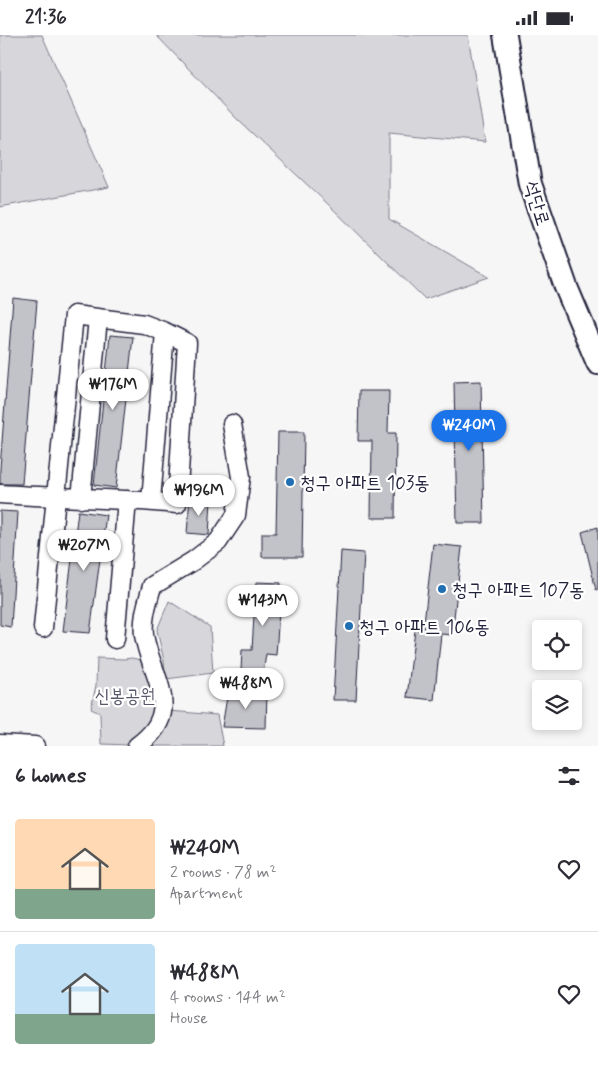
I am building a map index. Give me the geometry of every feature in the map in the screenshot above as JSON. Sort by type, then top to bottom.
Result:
[{"type":"main road","name":"석단로","points":[[505,35],[530,184],[566,287],[598,363]]},
{"type":"street","points":[[0,494],[56,497],[81,499],[151,501],[177,504],[187,343],[144,324],[74,315],[56,497],[43,628]]},
{"type":"street","points":[[81,499],[98,318]]},
{"type":"street","points":[[151,501],[165,332]]},
{"type":"street","points":[[138,746],[156,727],[162,713],[163,699],[144,634],[145,609],[152,586],[193,561],[218,542],[236,515],[241,477],[232,424]]},
{"type":"street","points":[[115,639],[127,500]]},
{"type":"street","points":[[0,744],[35,746]]},
{"type":"green space","points":[[0,35],[42,35],[109,187],[0,207]]},
{"type":"green space","points":[[156,35],[468,35],[485,142],[389,133],[389,219],[489,277],[425,299],[237,119]]},
{"type":"green space","points":[[169,601],[210,627],[213,673],[166,679],[157,630]]},
{"type":"green space","name":"신봉공원","points":[[97,658],[132,658],[145,661],[158,694],[154,722],[130,745],[101,744],[100,713],[91,709],[96,685]]},
{"type":"green space","name":"신봉공원","points":[[169,711],[217,715],[223,746],[144,746]]},
{"type":"building","points":[[13,298],[37,301],[22,484],[0,484],[0,468]]},
{"type":"building","points":[[110,335],[133,337],[116,488],[94,485]]},
{"type":"building","points":[[481,381],[484,523],[457,523],[454,382]]},
{"type":"building","points":[[359,391],[389,391],[388,433],[396,433],[395,518],[371,518],[372,441],[358,441]]},
{"type":"building","name":"청구 아파트 103동","points":[[278,432],[304,432],[302,557],[262,557],[262,533],[276,533]]},
{"type":"building","points":[[190,498],[211,500],[209,535],[187,533]]},
{"type":"building","points":[[0,511],[18,512],[11,627],[0,625]]},
{"type":"building","points":[[78,511],[106,515],[90,633],[63,631]]},
{"type":"building","points":[[598,527],[598,589],[596,590],[582,532]]},
{"type":"building","name":"청구 아파트 107동","points":[[433,544],[462,547],[452,635],[441,634],[434,700],[407,697],[415,630],[423,631]]},
{"type":"building","name":"청구 아파트 106동","points":[[341,551],[364,553],[356,700],[333,700]]},
{"type":"building","points":[[256,582],[281,583],[276,655],[266,654],[263,674],[241,671],[242,650],[252,650]]},
{"type":"building","points":[[228,691],[267,691],[266,728],[222,727]]},
{"type":"place","name":"청구 아파트 103동","points":[[290,482]]},
{"type":"place","name":"청구 아파트 107동","points":[[442,589]]},
{"type":"place","name":"청구 아파트 106동","points":[[349,626]]}]
